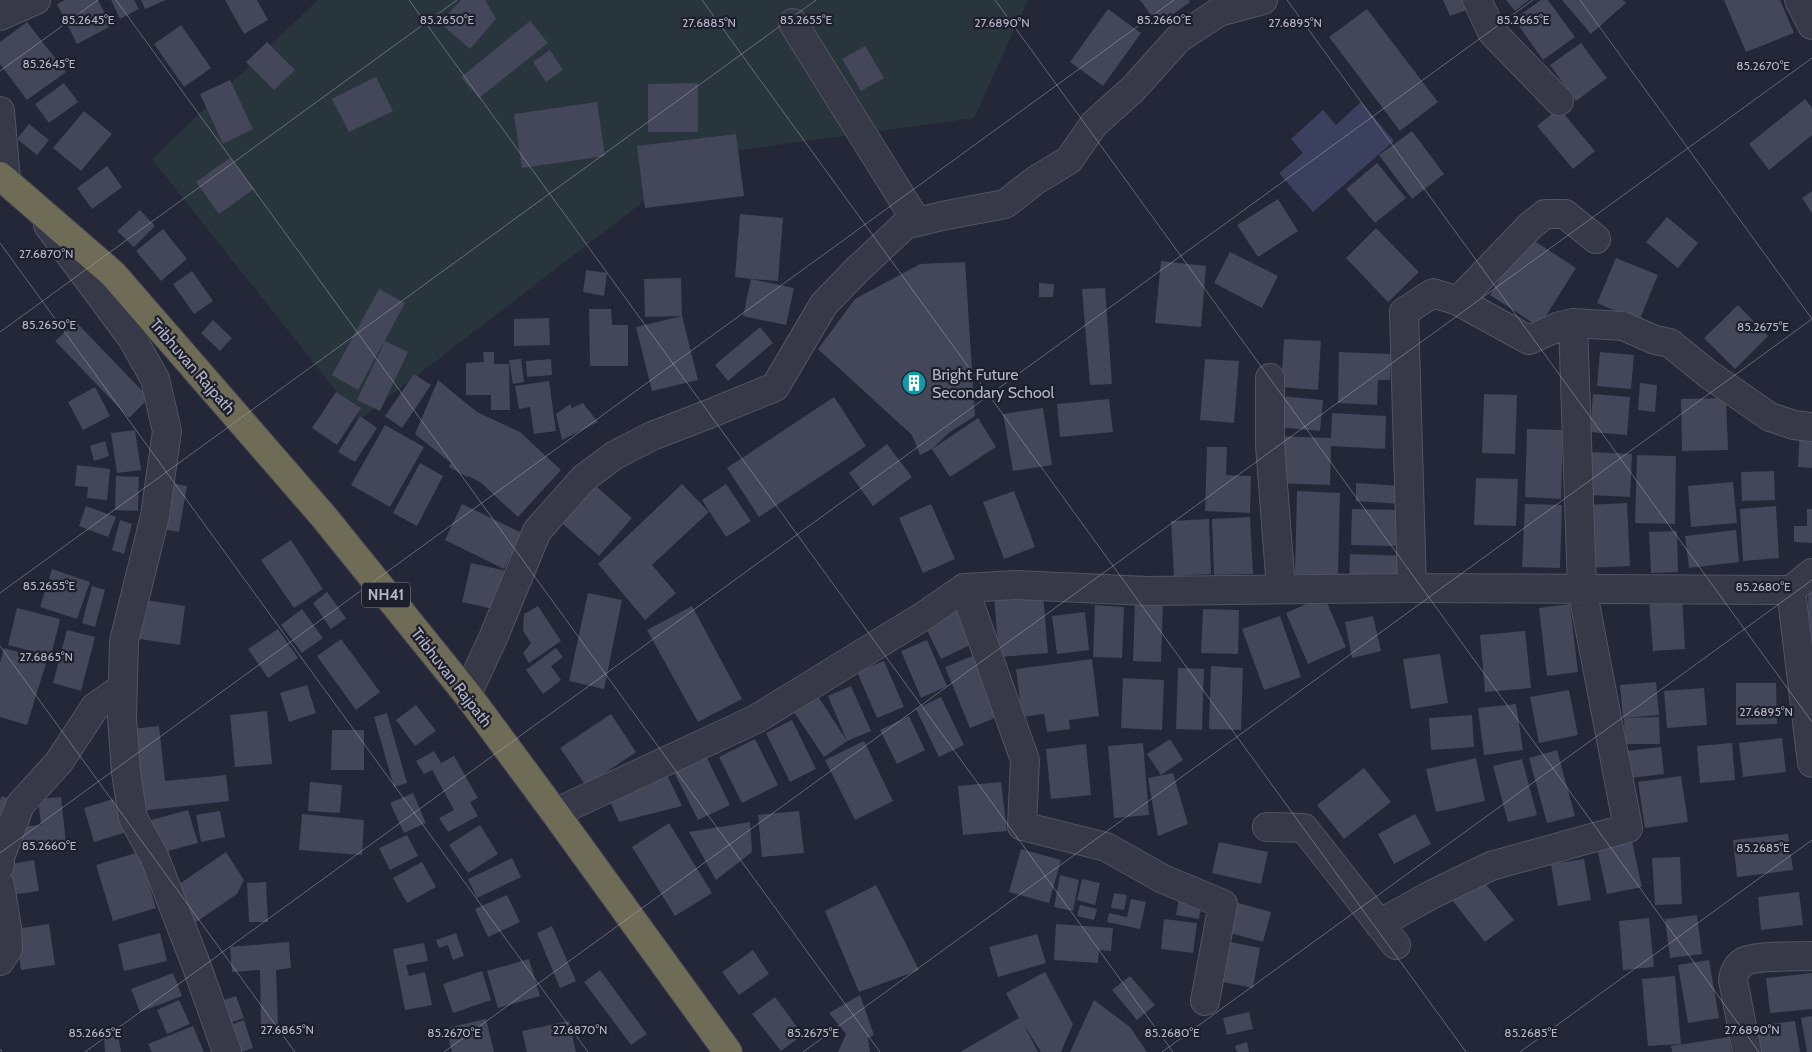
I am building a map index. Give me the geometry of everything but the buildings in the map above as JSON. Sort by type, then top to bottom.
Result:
[{"type":"highway","name":"Tribhuvan Rajpath","points":[[3,178],[113,274],[324,517],[467,694],[728,1052]]},
{"type":"street","points":[[0,16],[36,0]]},
{"type":"street","points":[[467,694],[493,638],[537,531],[584,478],[615,455],[652,436],[776,387],[824,304],[905,225],[1005,204],[1036,180],[1070,160],[1094,124],[1133,89],[1178,39],[1219,12],[1263,0]]},
{"type":"street","points":[[1477,0],[1492,32],[1559,102]]},
{"type":"street","points":[[1799,0],[1812,25]]},
{"type":"street","points":[[793,23],[917,222]]},
{"type":"street","points":[[0,111],[3,178]]},
{"type":"street","points":[[32,204],[132,338],[154,379],[167,431],[155,516],[124,641],[122,688],[126,772],[133,818],[154,856],[197,967],[226,1052]]},
{"type":"street","points":[[1458,301],[1530,226],[1545,214],[1565,214],[1596,239]]},
{"type":"street","points":[[1412,588],[1404,312],[1432,293],[1458,301],[1529,340],[1560,326],[1573,323],[1623,326],[1655,340],[1670,343],[1708,374],[1770,417],[1794,425],[1812,427]]},
{"type":"street","points":[[1379,924],[1431,895],[1491,866],[1628,828],[1582,588],[1573,323]]},
{"type":"street","points":[[1270,378],[1270,445],[1281,589]]},
{"type":"street","points":[[555,813],[756,719],[925,615],[964,588],[1016,585],[1147,591],[1412,588],[1791,590],[1812,572]]},
{"type":"street","points":[[964,588],[1026,760],[1022,826],[1106,847],[1163,879],[1223,904],[1205,1001]]},
{"type":"street","points":[[1791,590],[1812,764]]},
{"type":"street","points":[[0,865],[0,857],[20,805],[59,762],[95,707],[122,688]]},
{"type":"street","points":[[1267,827],[1304,828],[1396,945]]},
{"type":"street","points":[[0,885],[7,928],[8,949],[0,961]]},
{"type":"street","points":[[1747,1052],[1733,980],[1734,971],[1743,962],[1758,959],[1812,956]]},
{"type":"shaded area","points":[[318,0],[1028,0],[974,118],[704,155],[359,420],[152,159]]},
{"type":"water","points":[[1361,102],[1394,141],[1313,212],[1279,173],[1303,153],[1291,139],[1323,110],[1336,125]]},
{"type":"place","name":"Bright Future Secondary School","points":[[914,383]]}]
